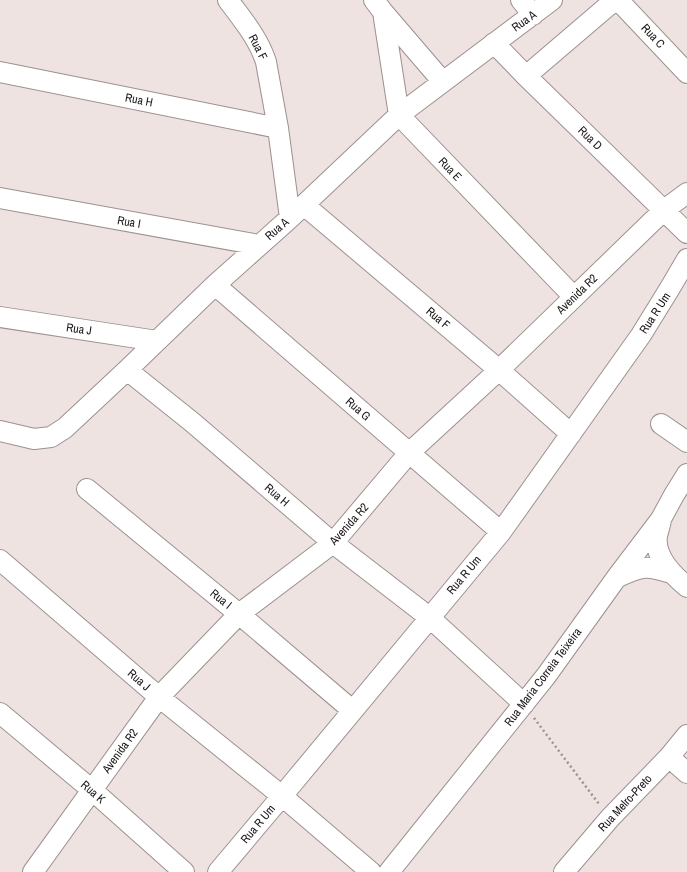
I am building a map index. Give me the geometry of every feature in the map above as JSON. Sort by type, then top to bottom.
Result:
[{"type":"street","name":"Rua F","points":[[227,0],[263,51],[278,128],[290,218]]},
{"type":"street","name":"Rua A","points":[[0,431],[34,439],[51,437],[65,428],[215,285],[290,218],[399,116],[494,43],[527,8],[552,0]]},
{"type":"street","points":[[526,76],[615,0]]},
{"type":"street","name":"Rua C","points":[[618,0],[687,73]]},
{"type":"street","points":[[378,6],[443,82]]},
{"type":"street","points":[[378,6],[399,116]]},
{"type":"street","name":"Rua D","points":[[494,43],[687,233]]},
{"type":"street","name":"Rua H","points":[[0,72],[278,128]]},
{"type":"street","name":"Rua E","points":[[399,116],[574,297]]},
{"type":"street","name":"Avenida R2","points":[[33,872],[159,697],[239,614],[333,543],[409,453],[499,370],[664,210],[687,193]]},
{"type":"street","name":"Rua I","points":[[0,198],[259,245]]},
{"type":"street","name":"Rua F","points":[[304,205],[499,370],[571,434]]},
{"type":"street","name":"Rua R Um","points":[[218,872],[500,532],[640,335],[687,259]]},
{"type":"street","name":"Rua G","points":[[215,285],[500,532]]},
{"type":"street","name":"Rua J","points":[[0,317],[157,340]]},
{"type":"street","name":"Rua H","points":[[127,370],[192,422],[333,543],[428,617],[524,704]]},
{"type":"street","points":[[661,424],[687,442]]},
{"type":"street","name":"Rua Maria Correia Teixeira","points":[[389,872],[546,676],[661,519],[687,474]]},
{"type":"street","name":"Rua I","points":[[87,489],[239,614],[352,710]]},
{"type":"street","points":[[661,519],[656,538],[660,556],[671,573],[687,587]]},
{"type":"street","name":"Rua J","points":[[0,560],[159,697],[282,796],[371,872]]},
{"type":"street","points":[[618,577],[638,568],[654,568],[671,573]]},
{"type":"street","name":"Rua K","points":[[0,713],[92,790],[184,872]]},
{"type":"street","name":"Rua Melro-Preto","points":[[564,872],[610,818],[669,757],[687,735]]},
{"type":"street","points":[[669,757],[687,773]]},
{"type":"path","points":[[524,704],[610,818]]}]
